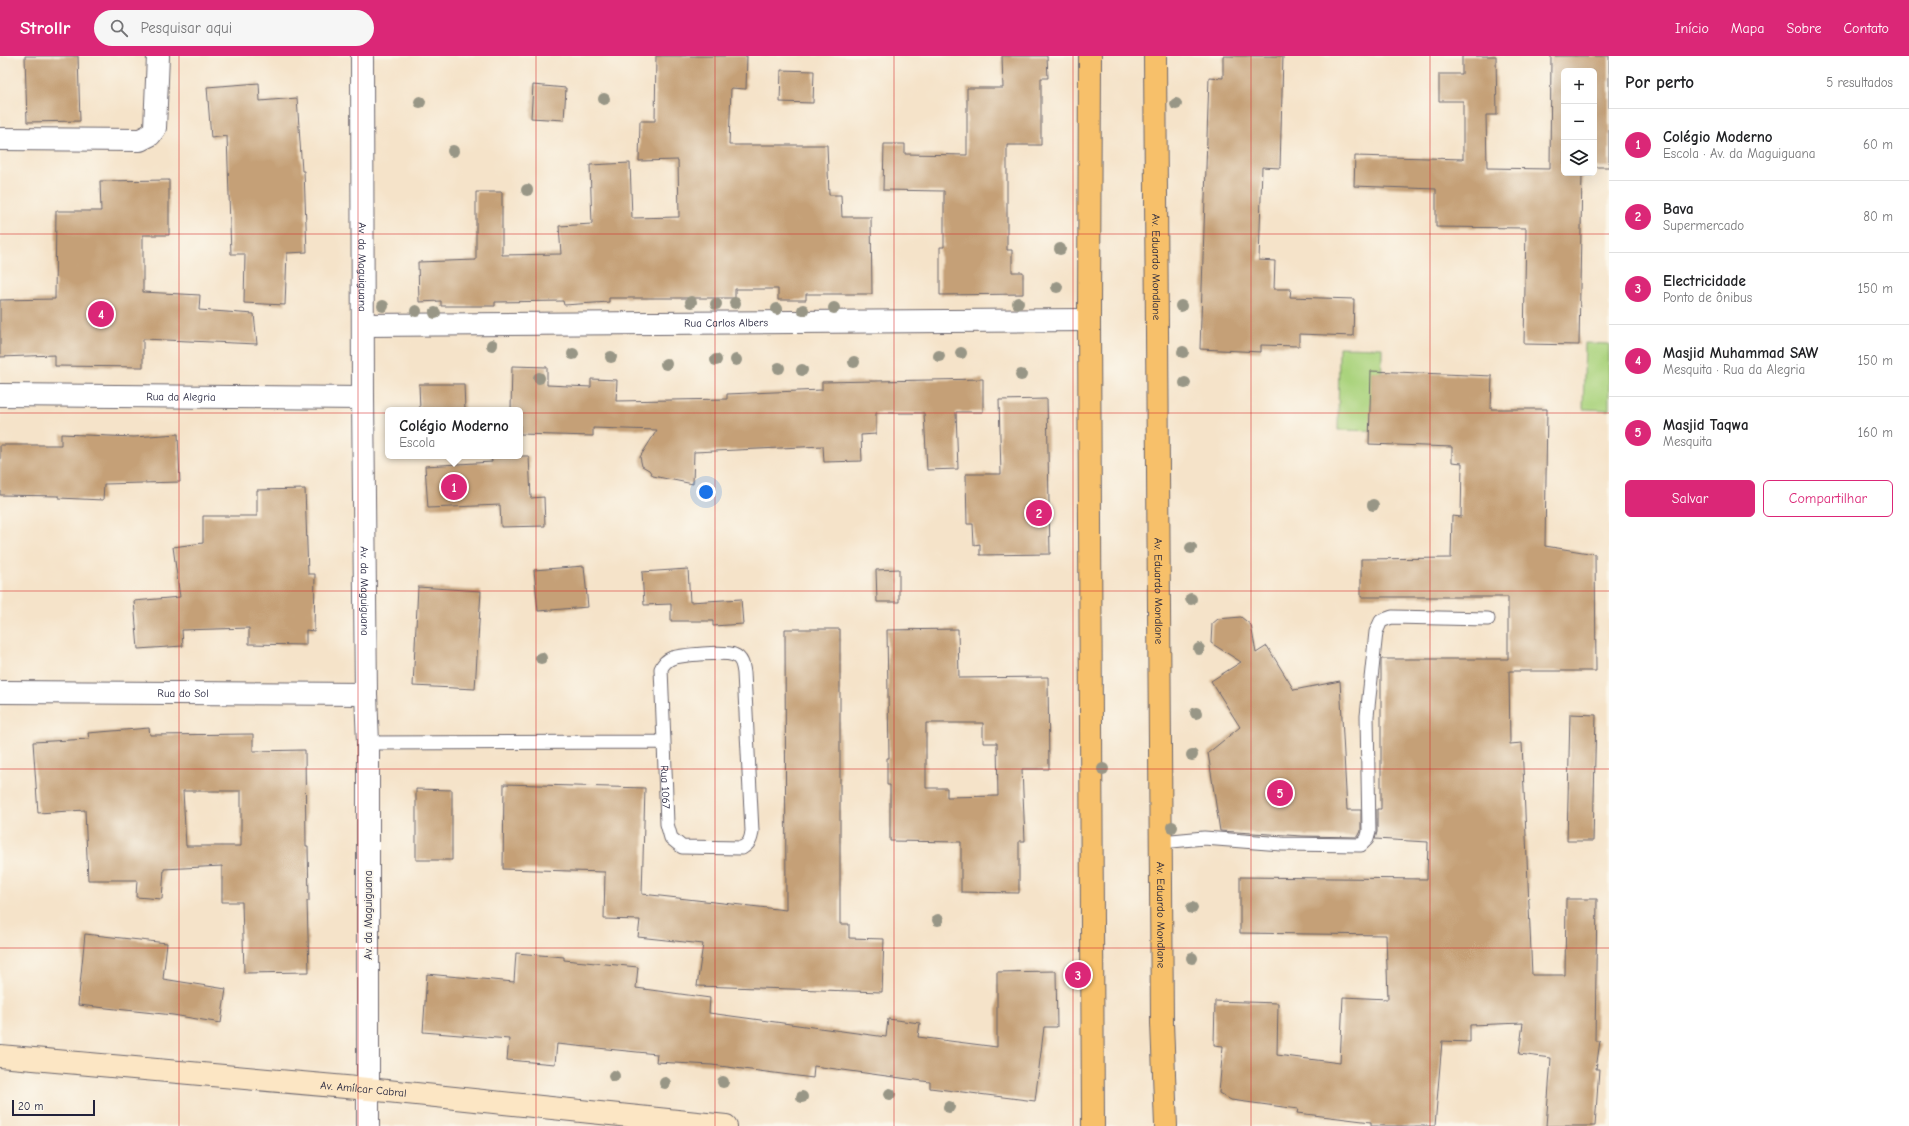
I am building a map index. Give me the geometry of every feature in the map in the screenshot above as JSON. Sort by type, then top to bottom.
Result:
[{"type":"main road","points":[[1090,56],[1089,320],[1094,1016],[1093,1126]]},
{"type":"main road","name":"Av. Eduardo Mondlane","points":[[1155,56],[1162,1023],[1166,1126]]},
{"type":"street","points":[[0,139],[140,140],[150,135],[155,128],[158,56]]},
{"type":"street","name":"Av. da Maguiguana","points":[[362,56],[362,398],[368,743],[368,1126]]},
{"type":"street","name":"Rua Carlos Albers","points":[[363,325],[1089,320]]},
{"type":"street","name":"Rua da Alegria","points":[[0,395],[362,398]]},
{"type":"street","name":"Rua do Sol","points":[[0,692],[366,694]]},
{"type":"street","name":"Av. Amílcar Cabral","points":[[0,1056],[368,1089],[726,1126]]},
{"type":"lane","points":[[1161,842],[1204,838],[1282,844],[1361,845],[1367,839],[1369,832],[1367,716],[1376,632],[1381,621],[1392,617],[1488,619]]},
{"type":"lane","name":"Rua 1067","points":[[720,652],[735,655],[742,662],[744,673],[752,831],[748,844],[742,848],[682,847],[671,838],[667,824],[664,742],[661,669],[664,663],[672,658],[720,652]]},
{"type":"lane","points":[[368,743],[664,742]]},
{"type":"green space","points":[[1585,343],[1609,344],[1609,410],[1583,409]]},
{"type":"green space","points":[[1339,347],[1382,348],[1381,431],[1338,430]]},
{"type":"building","points":[[25,56],[78,56],[80,121],[27,122]]},
{"type":"building","points":[[656,56],[747,56],[746,89],[731,88],[729,145],[827,145],[829,195],[841,195],[842,217],[871,217],[872,294],[806,294],[806,300],[778,300],[778,289],[735,289],[735,298],[609,298],[609,302],[564,305],[563,301],[495,302],[495,306],[441,306],[441,301],[419,302],[418,262],[476,260],[476,192],[502,192],[502,255],[561,254],[559,226],[592,224],[590,165],[630,163],[632,218],[679,217],[678,160],[639,161],[640,121],[655,121]]},
{"type":"building","points":[[1002,56],[1047,56],[1048,78],[1041,78],[1041,145],[1007,145],[1007,250],[1012,250],[1012,272],[1023,272],[1023,294],[940,295],[940,247],[944,247],[944,191],[883,190],[884,144],[905,144],[905,154],[967,155],[967,88],[1003,88]]},
{"type":"building","points":[[1223,56],[1283,56],[1280,168],[1262,167],[1259,260],[1275,261],[1274,289],[1291,289],[1290,297],[1354,299],[1353,336],[1299,334],[1299,346],[1261,345],[1261,352],[1200,349],[1209,77],[1223,78]]},
{"type":"building","points":[[1462,56],[1496,56],[1497,115],[1486,115],[1487,168],[1550,169],[1551,56],[1609,56],[1609,167],[1597,167],[1597,68],[1561,68],[1561,176],[1582,176],[1579,345],[1524,344],[1526,228],[1436,227],[1436,189],[1354,186],[1355,156],[1463,159],[1463,101],[1439,101],[1439,74],[1462,74]]},
{"type":"building","points":[[781,70],[814,71],[813,103],[780,102]]},
{"type":"building","points":[[259,83],[260,101],[297,98],[302,171],[304,171],[307,252],[287,253],[285,305],[244,303],[245,254],[231,254],[227,136],[211,138],[207,87]]},
{"type":"building","points":[[533,85],[566,88],[564,120],[531,118]]},
{"type":"building","points":[[169,180],[169,235],[143,235],[143,292],[200,295],[199,310],[254,314],[257,344],[143,339],[143,367],[55,366],[55,355],[0,357],[0,300],[55,299],[56,211],[101,211],[100,181]]},
{"type":"building","points":[[512,366],[547,367],[547,385],[591,387],[591,379],[617,380],[616,401],[727,399],[727,394],[822,390],[822,382],[983,379],[983,412],[956,412],[958,469],[927,470],[924,413],[876,413],[876,434],[861,435],[862,461],[824,462],[823,446],[694,452],[693,484],[653,476],[649,470],[642,466],[640,457],[657,430],[593,428],[593,436],[523,434],[523,407],[511,407]]},
{"type":"building","points":[[1371,371],[1492,376],[1491,409],[1547,409],[1545,546],[1595,554],[1596,671],[1509,671],[1510,744],[1522,743],[1532,975],[1565,975],[1566,899],[1597,899],[1595,1041],[1600,1041],[1596,1069],[1599,1069],[1595,1126],[1546,1126],[1551,1058],[1519,1054],[1523,1023],[1470,1025],[1470,1042],[1442,1041],[1435,1126],[1371,1126],[1371,1122],[1297,1113],[1298,1109],[1231,1100],[1219,1093],[1223,1046],[1214,1045],[1215,1001],[1278,1003],[1277,1055],[1340,1063],[1343,997],[1388,999],[1386,935],[1240,933],[1240,877],[1427,879],[1428,842],[1375,839],[1377,832],[1377,809],[1381,809],[1381,659],[1508,659],[1508,597],[1361,597],[1361,559],[1451,558],[1452,516],[1461,517],[1462,463],[1452,462],[1452,447],[1369,444]]},
{"type":"building","points":[[419,384],[464,384],[465,407],[420,407]]},
{"type":"building","points":[[1047,399],[1050,554],[980,555],[980,544],[974,545],[973,524],[967,524],[966,474],[1001,474],[999,400]]},
{"type":"building","points":[[61,434],[134,437],[178,434],[180,482],[104,484],[103,500],[59,498],[59,496],[0,495],[0,445],[61,445]]},
{"type":"building","points":[[523,456],[529,456],[531,498],[544,497],[545,526],[501,527],[500,505],[428,508],[425,466],[492,462],[492,459],[523,459]]},
{"type":"building","points":[[305,489],[308,574],[315,574],[314,631],[306,630],[306,645],[249,644],[249,628],[182,630],[183,646],[138,649],[134,601],[180,597],[173,547],[203,543],[203,516],[257,516],[257,490]]},
{"type":"building","points":[[584,566],[588,607],[538,611],[534,570]]},
{"type":"building","points":[[688,569],[690,602],[741,599],[743,624],[713,626],[713,621],[671,621],[671,604],[644,605],[642,572]]},
{"type":"building","points":[[899,569],[899,602],[877,602],[876,570]]},
{"type":"building","points":[[418,587],[481,591],[475,689],[413,686]]},
{"type":"building","points":[[1241,617],[1251,625],[1256,653],[1267,646],[1294,690],[1340,681],[1347,810],[1361,810],[1361,831],[1358,837],[1302,836],[1220,831],[1208,753],[1240,727],[1211,681],[1241,662],[1211,643],[1212,624],[1218,619]]},
{"type":"building","points":[[785,629],[840,629],[840,924],[849,924],[849,938],[884,939],[882,992],[697,986],[703,944],[638,937],[640,920],[604,919],[605,872],[503,869],[504,784],[645,788],[642,894],[786,910]]},
{"type":"building","points":[[958,629],[959,678],[1048,677],[1049,769],[1022,769],[1025,841],[1019,841],[1019,893],[961,892],[961,842],[890,841],[890,785],[887,785],[887,758],[889,758],[887,630]],"holes":[[[926,723],[983,723],[983,743],[997,743],[998,796],[947,797],[947,788],[926,788]]]},
{"type":"building","points":[[1570,714],[1596,715],[1593,841],[1567,841]]},
{"type":"building","points":[[149,728],[150,735],[253,734],[253,751],[305,750],[306,846],[308,846],[309,901],[307,901],[309,972],[244,973],[242,902],[222,902],[222,866],[164,869],[162,899],[136,897],[137,880],[88,880],[85,810],[38,813],[33,742],[89,739],[88,733]],"holes":[[[183,791],[241,791],[241,846],[186,846]]]},
{"type":"building","points":[[416,789],[452,790],[452,860],[416,860]]},
{"type":"building","points":[[85,934],[167,943],[163,979],[226,989],[221,1023],[173,1015],[78,1005]]},
{"type":"building","points":[[516,953],[564,957],[564,960],[638,967],[636,988],[710,998],[709,1013],[886,1037],[888,1019],[920,1023],[918,1037],[997,1047],[997,972],[1056,971],[1057,1027],[1044,1027],[1035,1101],[930,1088],[930,1082],[814,1066],[813,1078],[712,1065],[656,1062],[657,1054],[557,1044],[555,1064],[507,1060],[509,1039],[423,1032],[427,974],[514,982]]},
{"type":"place","name":"Masjid Muhammad SAW","points":[[101,314]]},
{"type":"place","name":"Colégio Moderno","points":[[454,487]]},
{"type":"place","name":"Bava","points":[[1039,513]]},
{"type":"place","name":"Masjid Taqwa","points":[[1280,793]]},
{"type":"place","name":"Electricidade","points":[[1078,975]]}]
